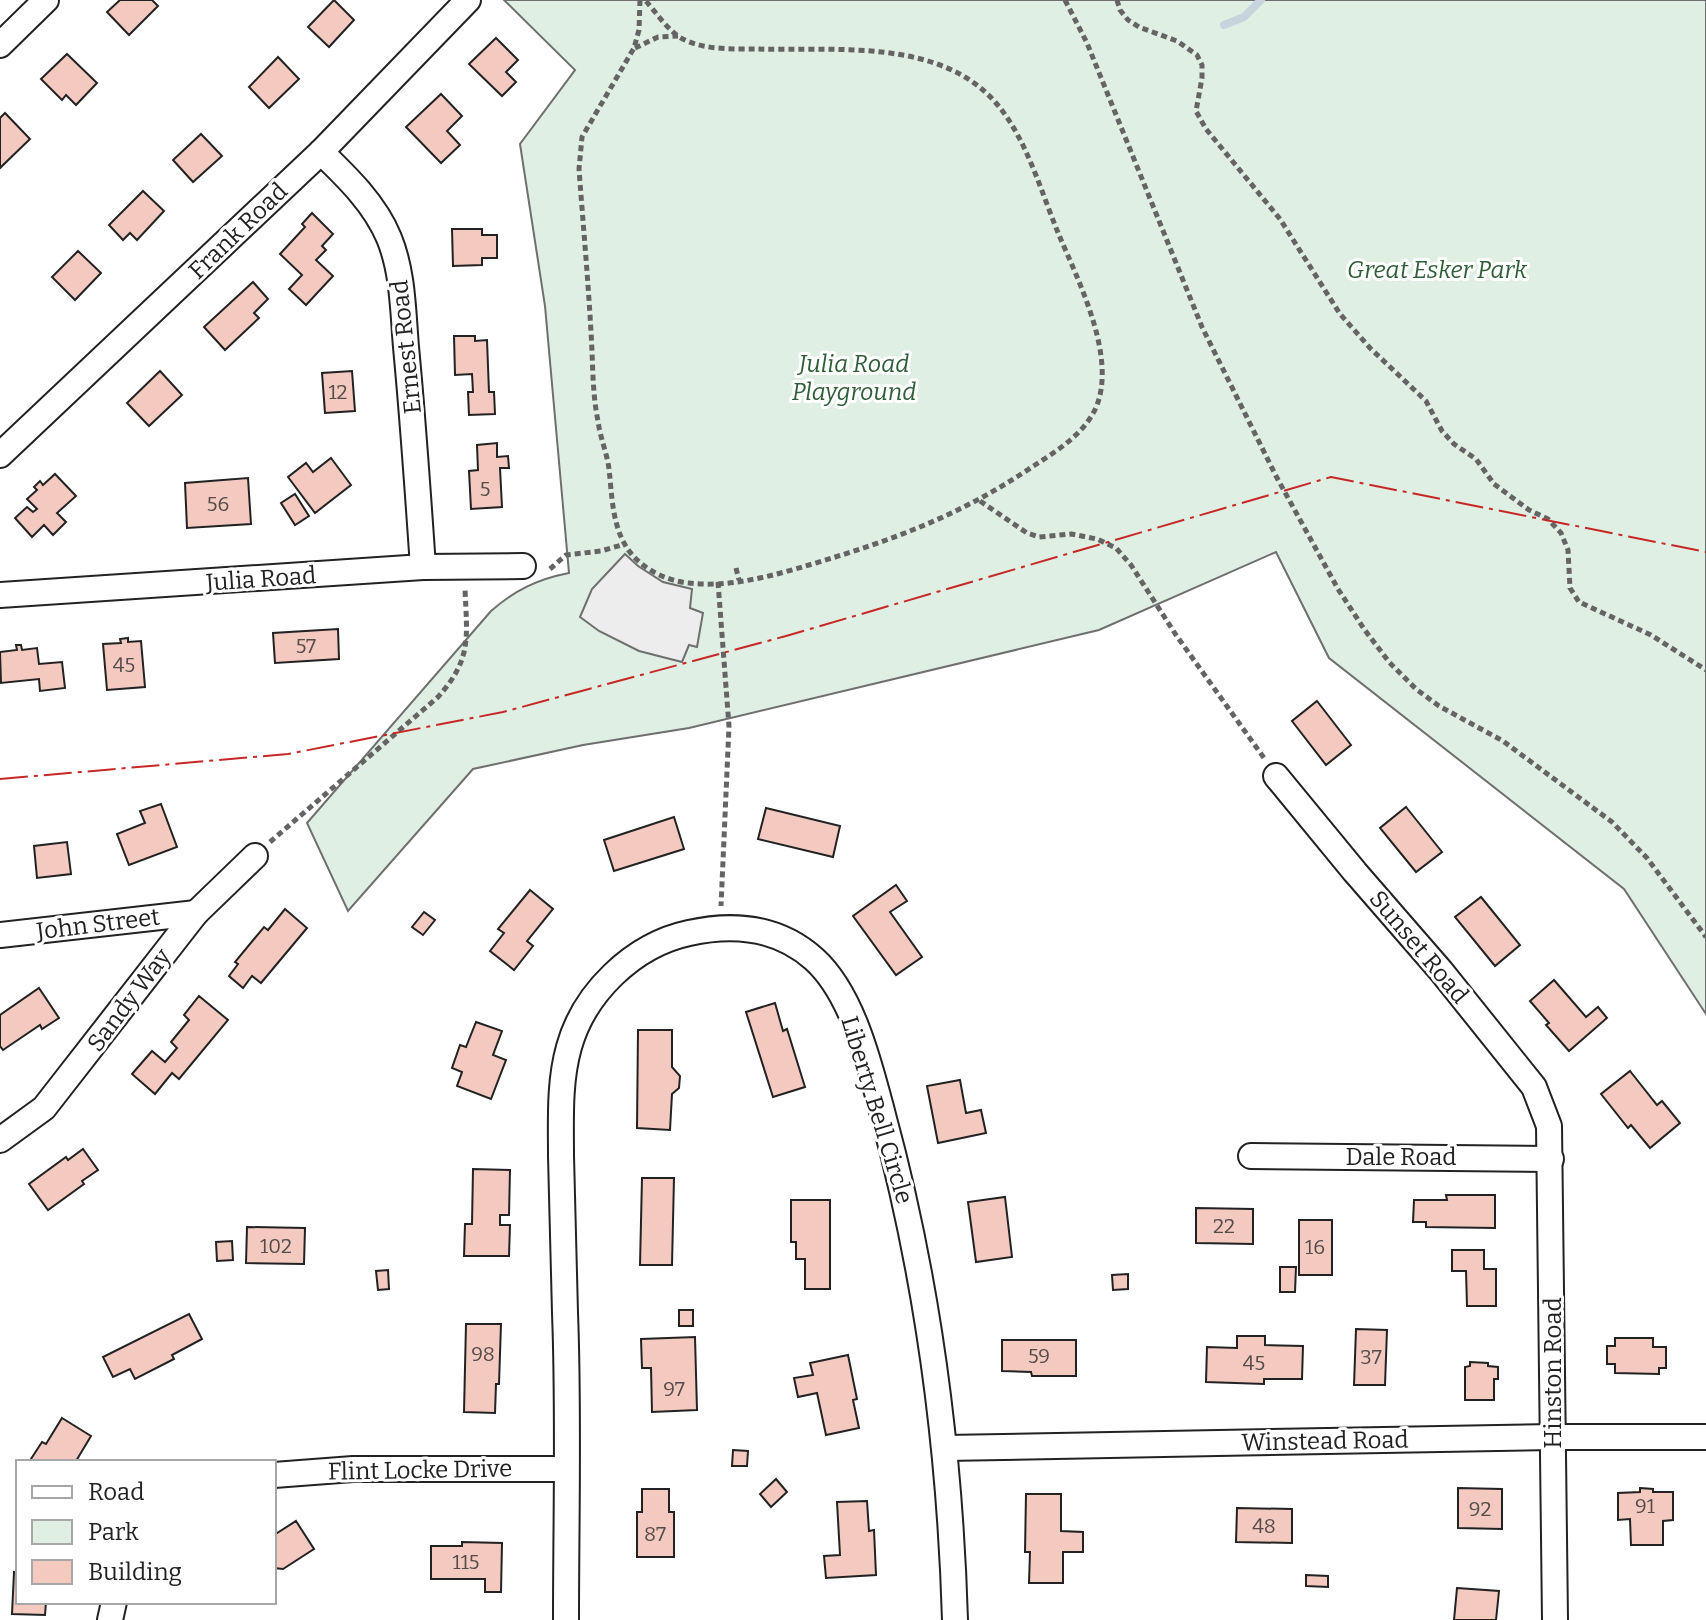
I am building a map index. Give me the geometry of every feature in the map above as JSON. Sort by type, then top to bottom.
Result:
[{"type":"street","points":[[0,45],[46,0]]},
{"type":"street","name":"Frank Road","points":[[0,455],[321,152],[468,0]]},
{"type":"street","name":"Ernest Road","points":[[321,152],[355,186],[376,214],[389,238],[399,271],[423,567]]},
{"type":"street","name":"Julia Road","points":[[0,595],[423,567],[523,566]]},
{"type":"street","name":"Sunset Road","points":[[1276,776],[1441,971],[1534,1087],[1549,1126]]},
{"type":"street","name":"Sandy Way","points":[[0,1140],[44,1108],[196,913],[255,856]]},
{"type":"street","name":"John Street","points":[[0,935],[196,913]]},
{"type":"street","name":"Liberty Bell Circle","points":[[566,1620],[567,1358],[561,1124],[563,1075],[569,1045],[581,1014],[598,990],[617,972],[648,948],[683,934],[720,927],[760,929],[790,942],[815,960],[839,991],[858,1033],[907,1204],[945,1448],[955,1620]]},
{"type":"street","name":"Hinston Road","points":[[1549,1126],[1555,1620]]},
{"type":"street","name":"Dale Road","points":[[1251,1156],[1551,1159]]},
{"type":"street","name":"Winstead Road","points":[[945,1448],[1706,1437]]},
{"type":"street","name":"Flint Locke Drive","points":[[276,1475],[353,1469],[566,1469]]},
{"type":"path","points":[[642,0],[678,36],[701,45],[835,50],[926,59],[962,74],[993,100],[1030,164],[1094,326],[1103,380],[1096,408],[1078,434],[980,501],[950,516],[888,541],[785,572],[691,584],[658,574],[633,556],[625,544],[611,496],[609,467],[598,422],[579,169],[582,137],[634,48],[642,0]]},
{"type":"path","points":[[1065,0],[1087,43],[1202,327],[1276,476],[1338,589],[1364,629],[1389,662],[1416,689],[1439,706],[1503,741],[1612,822],[1647,858],[1706,937]]},
{"type":"path","points":[[1117,0],[1128,20],[1177,41],[1197,55],[1202,65],[1202,78],[1196,111],[1206,129],[1280,219],[1340,314],[1370,348],[1426,401],[1442,431],[1454,444],[1476,459],[1494,484],[1529,510],[1548,519],[1561,533],[1568,550],[1570,588],[1579,602],[1651,635],[1706,670]]},
{"type":"path","points":[[634,48],[658,37],[678,36]]},
{"type":"path","points":[[980,501],[1027,533],[1039,537],[1071,534],[1097,539],[1116,548],[1131,565],[1176,635],[1276,776]]},
{"type":"path","points":[[550,569],[566,555],[601,551],[625,544]]},
{"type":"path","points":[[255,856],[438,697],[454,679],[462,664],[467,642],[465,566]]},
{"type":"path","points":[[736,568],[739,580]]},
{"type":"path","points":[[718,582],[729,726],[720,927]]},
{"type":"green space","points":[[504,0],[1706,0],[1706,1014],[1624,889],[1329,658],[1276,552],[1099,630],[689,728],[583,745],[473,769],[348,911],[307,823],[491,611],[527,586],[569,573],[545,306],[520,144],[575,70]]},
{"type":"shaded area","points":[[625,554],[663,582],[692,589],[690,608],[703,613],[697,647],[689,645],[682,662],[639,651],[599,631],[580,617],[592,589]]},
{"type":"building","points":[[120,0],[152,0],[158,6],[129,35],[107,12]]},
{"type":"building","points":[[334,0],[354,20],[329,47],[308,27]]},
{"type":"building","points":[[496,38],[518,60],[506,72],[516,82],[502,96],[469,64]]},
{"type":"building","points":[[67,54],[97,83],[76,105],[66,95],[62,100],[41,79]]},
{"type":"building","points":[[278,57],[299,79],[269,108],[249,87]]},
{"type":"building","points":[[441,94],[462,116],[447,131],[460,145],[441,163],[406,127]]},
{"type":"building","points":[[5,113],[30,139],[0,168],[0,118]]},
{"type":"building","points":[[201,134],[222,156],[193,182],[173,160]]},
{"type":"building","points":[[143,191],[164,211],[137,240],[130,233],[123,240],[109,225]]},
{"type":"building","points":[[312,213],[333,234],[322,246],[326,250],[316,260],[333,276],[306,305],[289,289],[302,275],[280,254],[305,227],[302,224]]},
{"type":"building","points":[[452,229],[482,229],[482,235],[497,235],[497,258],[482,258],[482,265],[453,266]]},
{"type":"building","points":[[78,251],[101,273],[75,300],[52,277]]},
{"type":"building","points":[[253,282],[268,299],[254,313],[259,318],[225,350],[204,327]]},
{"type":"building","points":[[454,336],[475,336],[475,341],[487,340],[489,392],[494,392],[495,414],[469,415],[468,392],[473,392],[472,374],[455,375]]},
{"type":"building","points":[[160,371],[182,395],[149,426],[127,403]]},
{"type":"building","points":[[352,371],[355,411],[325,413],[322,373]]},
{"type":"building","points":[[497,443],[497,457],[508,456],[509,468],[500,468],[502,507],[471,509],[469,471],[478,470],[477,445]]},
{"type":"building","points":[[331,458],[351,485],[315,513],[288,477],[306,463],[313,472]]},
{"type":"building","points":[[55,474],[76,496],[57,513],[66,522],[53,535],[44,525],[32,537],[15,518],[27,507],[33,512],[37,509],[27,499],[37,490],[34,487],[40,481],[43,485]]},
{"type":"building","points":[[248,478],[251,524],[187,528],[185,483]]},
{"type":"building","points":[[295,494],[309,516],[295,525],[281,503]]},
{"type":"building","points":[[338,629],[339,659],[275,663],[273,633]]},
{"type":"building","points":[[128,638],[128,642],[141,641],[145,687],[107,690],[103,644],[121,643],[120,639]]},
{"type":"building","points":[[16,645],[21,645],[22,650],[37,648],[39,664],[62,662],[65,688],[40,691],[39,679],[1,683],[0,652],[17,650]]},
{"type":"building","points":[[1317,701],[1351,745],[1326,765],[1292,721]]},
{"type":"building","points":[[161,804],[177,847],[129,865],[117,834],[145,823],[140,811]]},
{"type":"building","points":[[1406,807],[1442,852],[1416,872],[1380,828]]},
{"type":"building","points":[[766,808],[840,826],[833,857],[758,839]]},
{"type":"building","points":[[674,817],[684,849],[614,871],[604,840]]},
{"type":"building","points":[[67,842],[71,874],[37,878],[34,846]]},
{"type":"building","points":[[896,885],[907,901],[890,912],[922,957],[896,975],[853,916]]},
{"type":"building","points":[[530,890],[553,909],[527,941],[533,946],[514,970],[490,951],[504,933],[498,929]]},
{"type":"building","points":[[1481,897],[1520,945],[1495,966],[1455,917]]},
{"type":"building","points":[[285,909],[307,928],[261,983],[252,976],[243,988],[229,976],[238,964],[235,962],[264,927],[268,930]]},
{"type":"building","points":[[424,912],[435,920],[423,935],[412,927]]},
{"type":"building","points":[[1554,980],[1586,1017],[1598,1007],[1607,1018],[1569,1051],[1530,1001]]},
{"type":"building","points":[[39,988],[59,1018],[42,1029],[40,1025],[3,1050],[0,1046],[0,1015]]},
{"type":"building","points":[[199,996],[228,1020],[179,1079],[172,1073],[155,1094],[132,1074],[152,1051],[165,1062],[177,1048],[171,1042],[189,1020],[184,1015]]},
{"type":"building","points":[[775,1003],[783,1031],[787,1029],[805,1087],[773,1097],[746,1012]]},
{"type":"building","points":[[476,1022],[502,1031],[493,1055],[506,1060],[491,1099],[457,1086],[462,1072],[452,1068],[460,1045],[466,1047]]},
{"type":"building","points":[[638,1030],[672,1030],[672,1067],[680,1076],[679,1088],[672,1094],[670,1130],[637,1128]]},
{"type":"building","points":[[1630,1071],[1657,1105],[1662,1101],[1680,1123],[1650,1148],[1631,1125],[1628,1128],[1601,1094]]},
{"type":"building","points":[[960,1080],[966,1113],[981,1110],[986,1133],[938,1143],[927,1086]]},
{"type":"building","points":[[83,1149],[98,1170],[48,1210],[29,1184],[66,1157],[68,1160]]},
{"type":"building","points":[[473,1169],[510,1170],[509,1215],[500,1215],[500,1225],[510,1225],[509,1256],[464,1256],[465,1224],[472,1224]]},
{"type":"building","points":[[642,1178],[674,1178],[672,1265],[640,1265]]},
{"type":"building","points":[[1446,1195],[1495,1195],[1495,1228],[1426,1227],[1426,1222],[1413,1222],[1414,1200],[1447,1200]]},
{"type":"building","points":[[1005,1197],[1012,1257],[976,1262],[968,1202]]},
{"type":"building","points":[[791,1200],[830,1200],[830,1289],[805,1289],[805,1259],[796,1259],[796,1242],[791,1242]]},
{"type":"building","points":[[1196,1208],[1253,1209],[1253,1244],[1196,1243]]},
{"type":"building","points":[[1299,1220],[1332,1220],[1332,1275],[1299,1275]]},
{"type":"building","points":[[247,1227],[305,1228],[304,1264],[246,1263]]},
{"type":"building","points":[[232,1241],[233,1260],[217,1261],[216,1242]]},
{"type":"building","points":[[1452,1250],[1484,1250],[1484,1269],[1496,1269],[1496,1306],[1467,1306],[1466,1271],[1452,1271]]},
{"type":"building","points":[[1280,1267],[1296,1267],[1295,1292],[1280,1292]]},
{"type":"building","points":[[388,1270],[389,1289],[378,1290],[376,1271]]},
{"type":"building","points":[[1128,1274],[1128,1289],[1113,1290],[1112,1275]]},
{"type":"building","points":[[679,1310],[693,1310],[693,1326],[679,1326]]},
{"type":"building","points":[[189,1314],[202,1339],[172,1355],[174,1359],[135,1379],[130,1369],[113,1377],[103,1357]]},
{"type":"building","points":[[466,1324],[501,1324],[495,1413],[464,1412]]},
{"type":"building","points":[[1356,1329],[1387,1330],[1385,1385],[1354,1385]]},
{"type":"building","points":[[1237,1336],[1265,1336],[1265,1345],[1303,1346],[1302,1379],[1264,1379],[1264,1384],[1206,1382],[1207,1347],[1237,1348]]},
{"type":"building","points":[[695,1337],[697,1410],[652,1412],[651,1368],[642,1368],[641,1339]]},
{"type":"building","points":[[1615,1338],[1653,1338],[1653,1347],[1666,1347],[1666,1368],[1659,1368],[1659,1374],[1615,1373],[1615,1364],[1607,1364],[1607,1346],[1615,1346]]},
{"type":"building","points":[[1002,1340],[1076,1340],[1076,1376],[1032,1376],[1031,1372],[1002,1371]]},
{"type":"building","points":[[848,1355],[859,1428],[826,1435],[817,1393],[798,1397],[794,1378],[813,1375],[810,1363]]},
{"type":"building","points":[[1470,1362],[1498,1367],[1498,1379],[1494,1379],[1494,1400],[1465,1400],[1465,1367],[1470,1366]]},
{"type":"building","points":[[62,1418],[91,1436],[77,1460],[30,1460],[42,1442],[46,1444]]},
{"type":"building","points":[[733,1450],[748,1451],[747,1466],[732,1466]]},
{"type":"building","points":[[776,1479],[787,1492],[771,1507],[760,1494]]},
{"type":"building","points":[[1458,1488],[1502,1489],[1502,1529],[1458,1528]]},
{"type":"building","points":[[1640,1488],[1653,1489],[1653,1492],[1673,1492],[1673,1520],[1663,1521],[1663,1545],[1631,1545],[1630,1519],[1618,1520],[1618,1493],[1640,1492]]},
{"type":"building","points":[[642,1489],[669,1489],[669,1512],[674,1512],[674,1557],[637,1557],[637,1512],[642,1512]]},
{"type":"building","points":[[1026,1494],[1061,1494],[1061,1531],[1083,1532],[1083,1552],[1063,1552],[1063,1583],[1029,1583],[1030,1552],[1025,1552]]},
{"type":"building","points":[[867,1501],[869,1531],[874,1530],[876,1575],[826,1578],[824,1556],[840,1555],[837,1502]]},
{"type":"building","points":[[1237,1508],[1292,1509],[1292,1543],[1236,1542]]},
{"type":"building","points":[[296,1521],[314,1549],[283,1569],[276,1568],[276,1534]]},
{"type":"building","points":[[462,1542],[502,1543],[501,1592],[485,1592],[485,1579],[431,1579],[431,1546],[462,1546]]},
{"type":"building","points":[[14,1572],[16,1604],[46,1604],[45,1615],[12,1614]]},
{"type":"building","points":[[1306,1575],[1328,1576],[1328,1587],[1306,1586]]},
{"type":"building","points":[[1457,1588],[1499,1591],[1496,1620],[1454,1620]]},
{"type":"waterway","points":[[1224,25],[1244,17],[1261,0]]},
{"type":"power","points":[[0,779],[288,754],[503,712],[786,636],[1331,477],[1706,552]]},
{"type":"park label","name":"Great Esker Park","points":[[1437,270]]},
{"type":"park label","name":"Julia Road Playground","points":[[854,378]]}]
